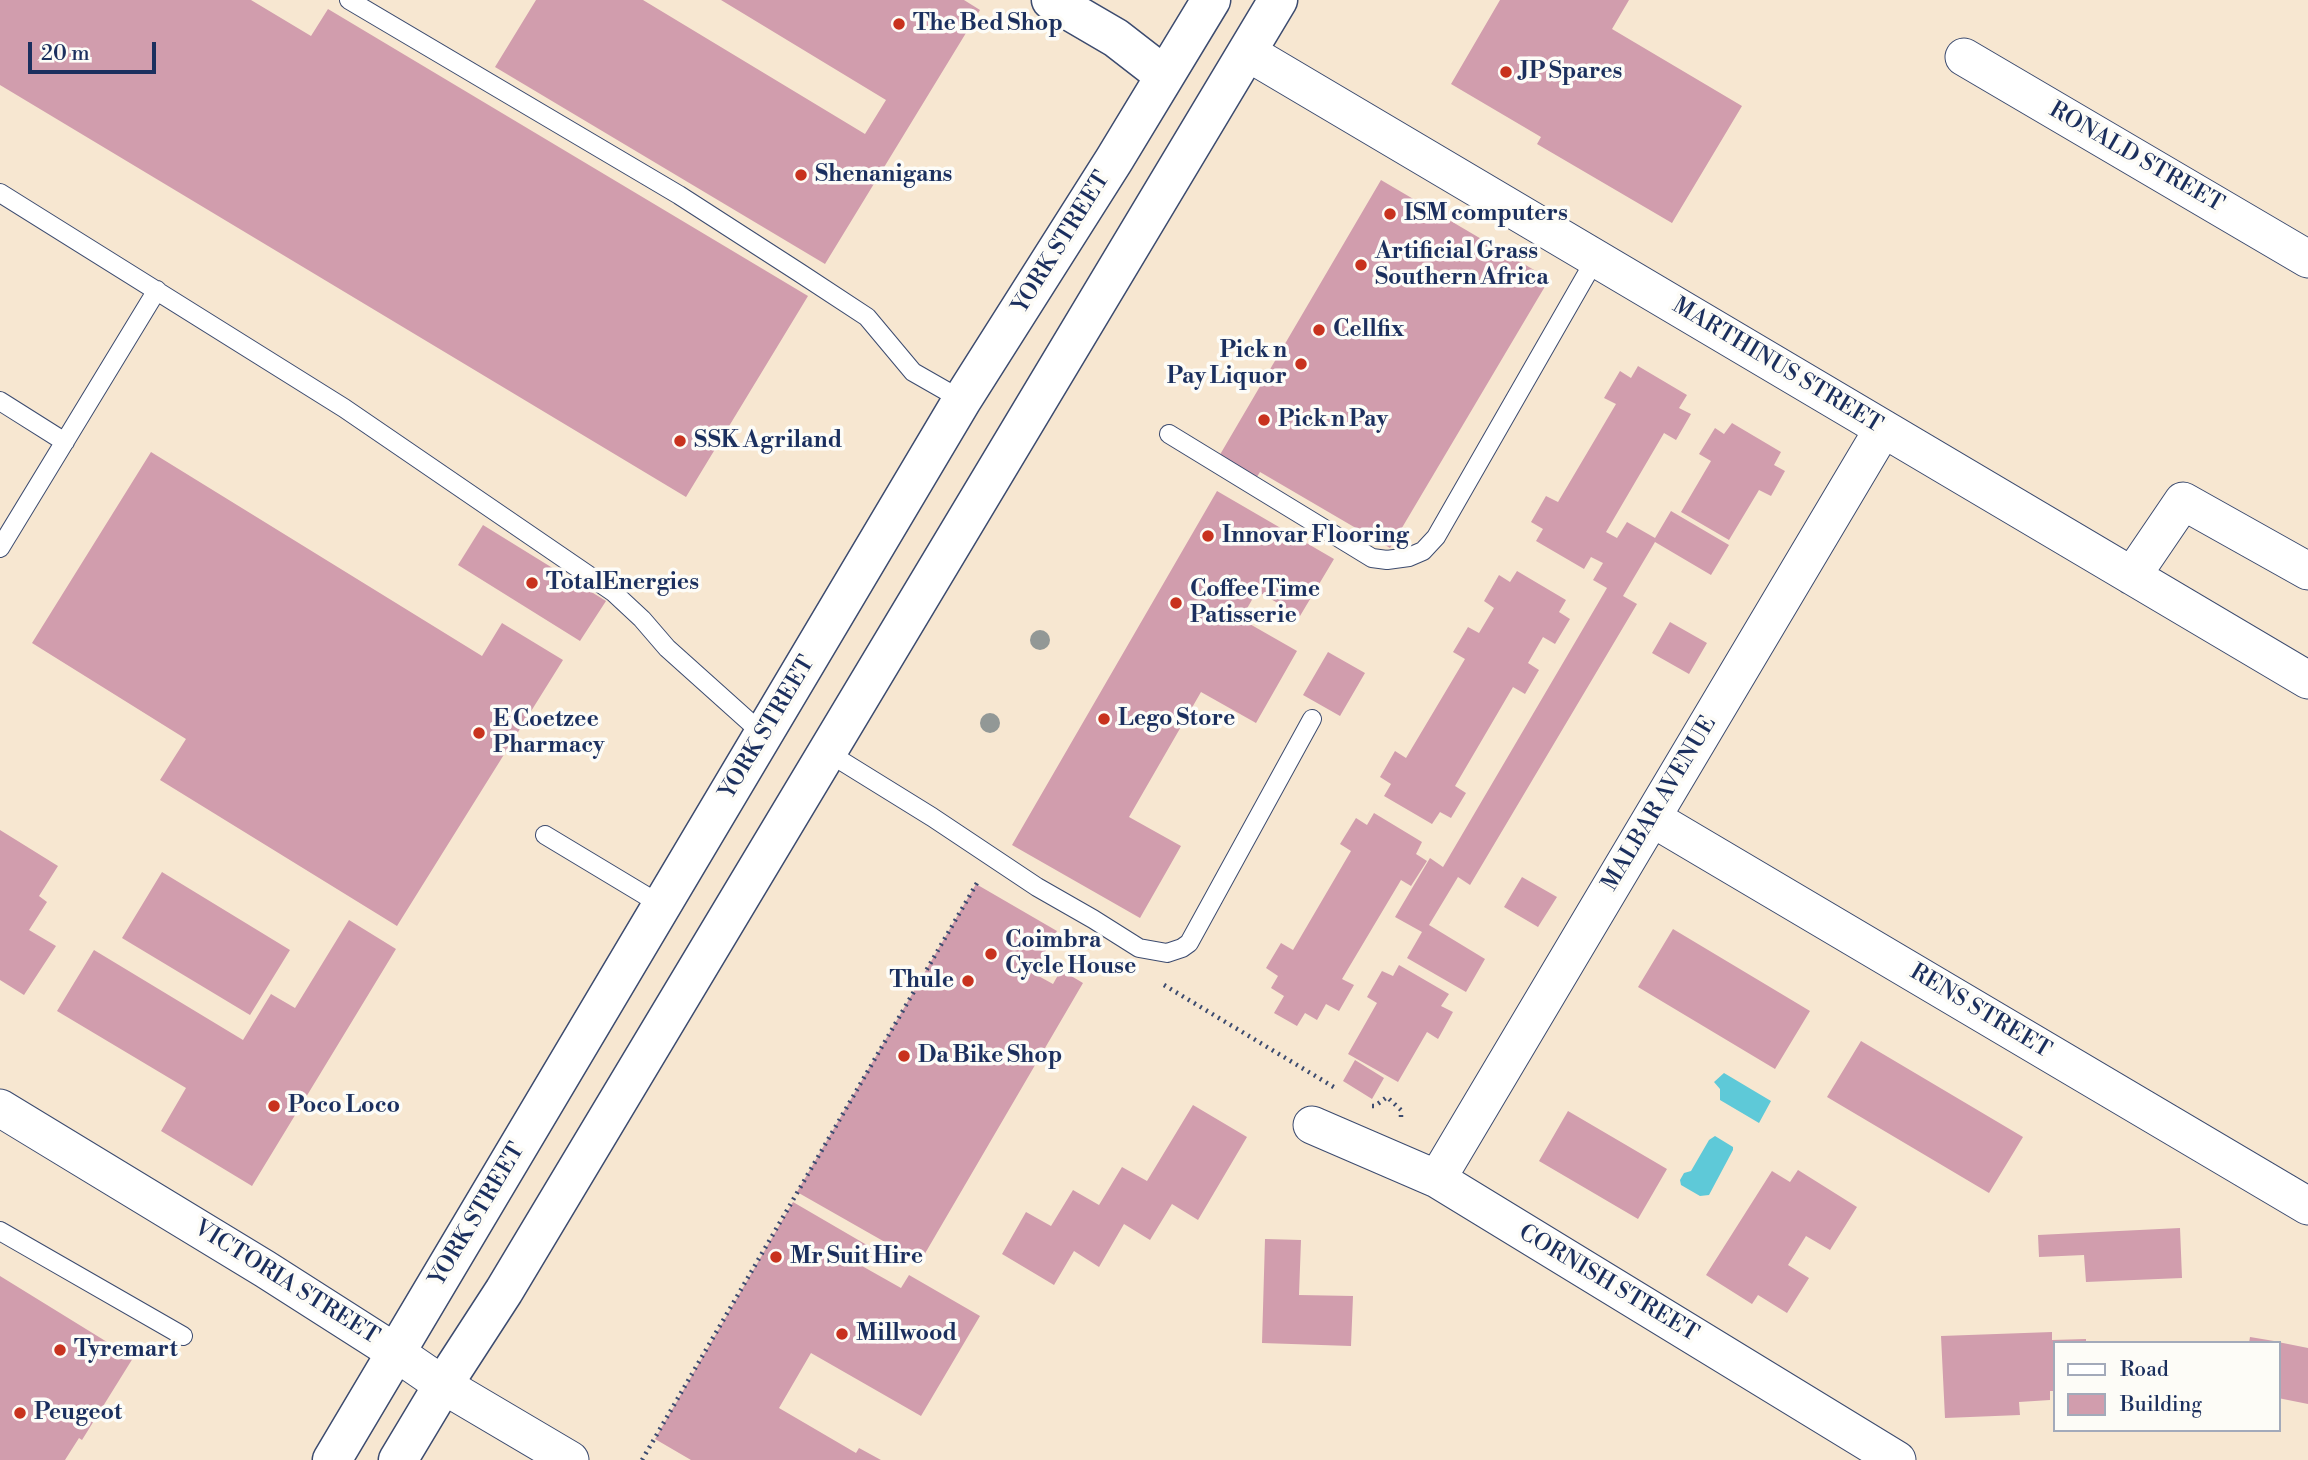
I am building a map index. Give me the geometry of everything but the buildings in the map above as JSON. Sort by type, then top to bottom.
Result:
[{"type":"main road","points":[[1051,0],[1116,38],[1165,76],[1180,75],[1233,51],[1240,49],[1247,52]]},
{"type":"main road","name":"YORK STREET","points":[[331,1460],[962,400],[1211,0]]},
{"type":"main road","points":[[398,1460],[504,1291],[1278,0]]},
{"type":"street","name":"MARTHINUS STREET","points":[[1247,52],[2308,680]]},
{"type":"street","name":"RONALD STREET","points":[[1964,57],[2308,260]]},
{"type":"street","name":"MALBAR AVENUE","points":[[1437,1179],[1884,429]]},
{"type":"street","points":[[2132,576],[2183,501],[2308,571]]},
{"type":"street","name":"RENS STREET","points":[[1652,818],[2308,1206]]},
{"type":"street","name":"VICTORIA STREET","points":[[0,1108],[265,1269],[443,1385],[570,1460]]},
{"type":"street","name":"CORNISH STREET","points":[[1312,1125],[1437,1179],[1897,1460]]},
{"type":"lane","points":[[349,0],[667,188],[867,317],[913,372],[962,400]]},
{"type":"lane","points":[[0,193],[344,408],[613,592],[642,618],[667,648],[764,736]]},
{"type":"lane","points":[[1169,434],[1372,558],[1409,558],[1423,551],[1436,537],[1596,258]]},
{"type":"lane","points":[[0,548],[157,290]]},
{"type":"lane","points":[[0,401],[65,442]]},
{"type":"lane","points":[[827,752],[932,817],[1037,887],[1139,948],[1167,953],[1189,943],[1312,719]]},
{"type":"lane","points":[[545,835],[663,906]]},
{"type":"lane","points":[[0,1231],[183,1336]]},
{"type":"path","points":[[642,1460],[976,884],[982,878]]},
{"type":"path","points":[[1163,984],[1341,1091]]},
{"type":"path","points":[[1362,1105],[1375,1107],[1387,1097],[1401,1110],[1402,1121]]},
{"type":"water","points":[[1724,1073],[1771,1101],[1759,1123],[1720,1100],[1720,1089],[1714,1082]]},
{"type":"water","points":[[1715,1136],[1733,1147],[1733,1150],[1709,1195],[1700,1196],[1681,1185],[1680,1180],[1684,1173],[1691,1171],[1709,1140]]},
{"type":"place","name":"The Bed Shop","points":[[899,24]]},
{"type":"place","name":"JP Spares","points":[[1506,72]]},
{"type":"place","name":"Shenanigans","points":[[801,175]]},
{"type":"place","name":"ISM computers","points":[[1390,214]]},
{"type":"place","name":"Artificial Grass Southern Africa","points":[[1361,265]]},
{"type":"place","name":"Cellfix","points":[[1319,330]]},
{"type":"place","name":"Pick n Pay Liquor","points":[[1301,364]]},
{"type":"place","name":"Pick n Pay","points":[[1264,420]]},
{"type":"place","name":"SSK Agriland","points":[[680,441]]},
{"type":"place","name":"Innovar Flooring","points":[[1208,536]]},
{"type":"place","name":"TotalEnergies","points":[[532,583]]},
{"type":"place","name":"Coffee Time Patisserie","points":[[1176,603]]},
{"type":"place","name":"Lego Store","points":[[1104,719]]},
{"type":"place","name":"E Coetzee Pharmacy","points":[[479,733]]},
{"type":"place","name":"Coimbra Cycle House","points":[[991,954]]},
{"type":"place","name":"Thule","points":[[968,981]]},
{"type":"place","name":"Da Bike Shop","points":[[904,1056]]},
{"type":"place","name":"Poco Loco","points":[[274,1106]]},
{"type":"place","name":"Mr Suit Hire","points":[[776,1257]]},
{"type":"place","name":"Millwood","points":[[842,1334]]},
{"type":"place","name":"Tyremart","points":[[60,1350]]},
{"type":"place","name":"Peugeot","points":[[20,1413]]}]
